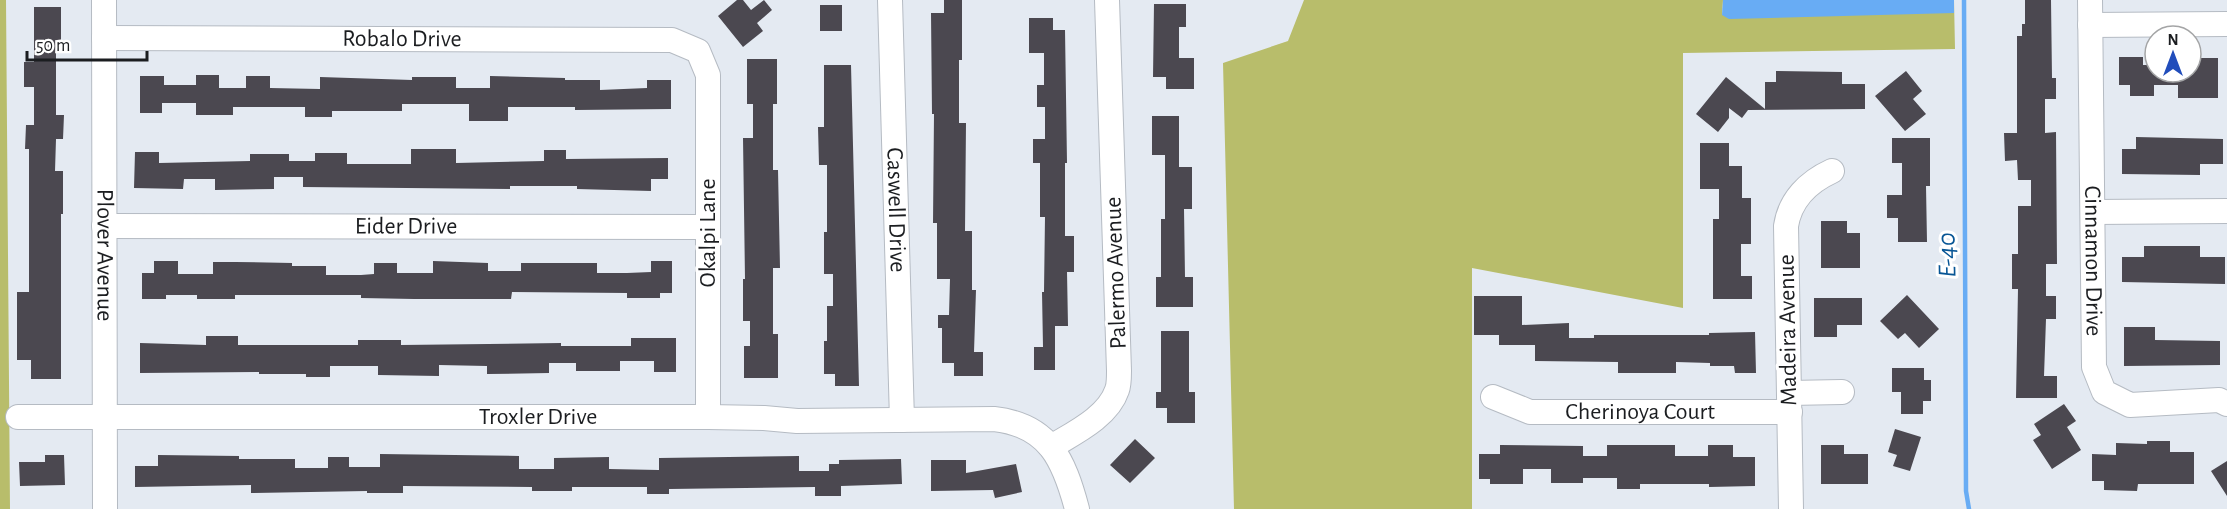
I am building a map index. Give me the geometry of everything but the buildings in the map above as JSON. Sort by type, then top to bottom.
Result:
[{"type":"street","name":"Plover Avenue","points":[[104,0],[105,509]]},
{"type":"street","name":"Caswell Drive","points":[[890,0],[902,420]]},
{"type":"street","name":"Palermo Avenue","points":[[1051,447],[1087,424],[1108,406],[1117,390],[1119,371],[1107,0]]},
{"type":"street","name":"Cinnamon Drive","points":[[2090,0],[2094,367],[2104,392],[2130,405],[2219,400],[2227,404]]},
{"type":"street","points":[[2090,25],[2227,24]]},
{"type":"street","name":"Robalo Drive","points":[[104,38],[672,40],[698,51]]},
{"type":"street","name":"Okalpi Lane","points":[[698,51],[708,75],[708,417]]},
{"type":"street","name":"Madeira Avenue","points":[[1791,509],[1786,246],[1788,217],[1796,199],[1808,186],[1818,177],[1832,171]]},
{"type":"street","points":[[2093,212],[2227,211]]},
{"type":"street","name":"Eider Drive","points":[[104,226],[708,227]]},
{"type":"street","name":"Cherinoya Court","points":[[1493,397],[1530,412],[1790,402],[1842,392]]},
{"type":"street","name":"Troxler Drive","points":[[18,417],[708,417],[797,421],[1009,421],[1038,433],[1051,447]]},
{"type":"street","points":[[1051,447],[1063,469],[1077,509]]},
{"type":"green space","points":[[0,0],[6,0],[10,509],[0,509]]},
{"type":"green space","points":[[1304,0],[1723,0],[1722,15],[1954,12],[1954,0],[1955,49],[1683,53],[1683,308],[1472,268],[1472,509],[1234,509],[1223,63],[1288,41]]},
{"type":"water","points":[[1723,0],[1954,0],[1954,13],[1729,19],[1722,15]]},
{"type":"waterway","name":"E-40","points":[[1964,0],[1966,491],[1969,509]]}]
